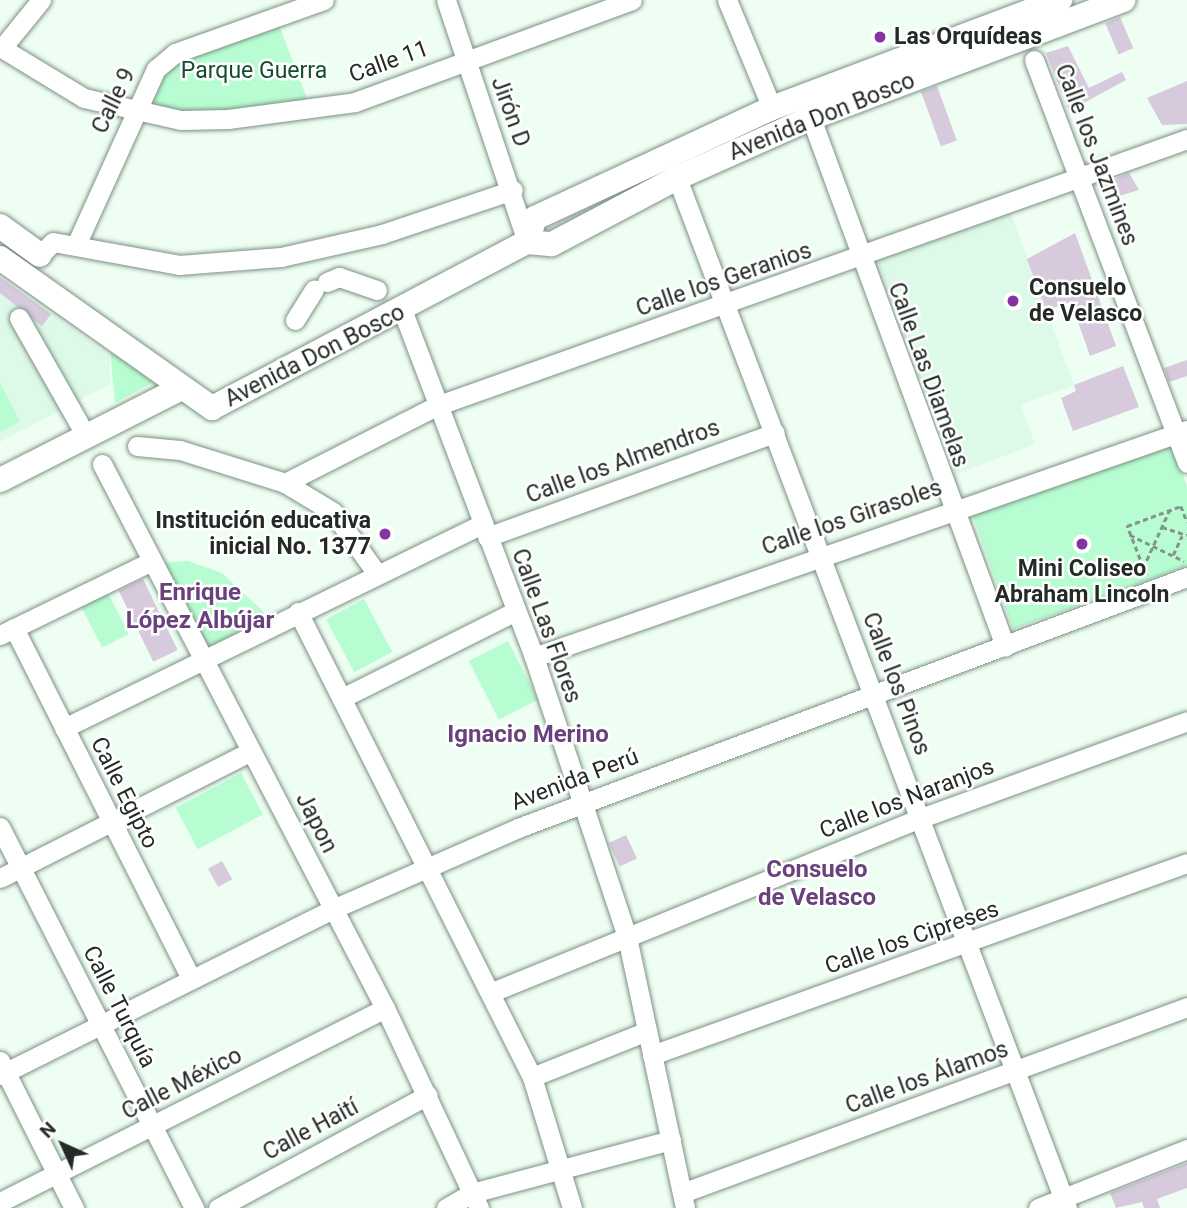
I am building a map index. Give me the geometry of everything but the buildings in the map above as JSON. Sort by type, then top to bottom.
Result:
[{"type":"main road","name":"Avenida Don Bosco","points":[[181,388],[212,408],[403,312],[527,242],[552,244],[677,177],[1020,26],[1060,0]]},
{"type":"main road","name":"Avenida Don Bosco","points":[[527,242],[535,218],[772,108],[1020,26],[1123,0]]},
{"type":"main road","points":[[0,226],[40,255]]},
{"type":"main road","points":[[0,258],[181,388],[0,480]]},
{"type":"street","points":[[1,47],[41,0]]},
{"type":"street","name":"Calle 9","points":[[76,245],[134,112],[156,69],[175,52],[324,0]]},
{"type":"street","name":"Jirón D","points":[[446,0],[513,190],[527,242]]},
{"type":"street","name":"Calle 11","points":[[1,47],[84,98],[134,112],[181,120],[313,110],[355,102],[632,0]]},
{"type":"street","points":[[727,0],[772,108]]},
{"type":"street","name":"Calle los Jazmines","points":[[1034,60],[1182,432],[1187,463]]},
{"type":"street","name":"Calle Las Diamelas","points":[[811,118],[951,510],[1005,646]]},
{"type":"street","name":"Calle los Geranios","points":[[285,483],[436,406],[860,259],[1187,138]]},
{"type":"street","name":"Calle los Pinos","points":[[677,177],[1065,1203]]},
{"type":"street","points":[[40,255],[53,242],[179,265],[281,257],[382,234],[513,190]]},
{"type":"street","points":[[295,320],[321,286],[338,276],[377,290]]},
{"type":"street","name":"Calle Las Flores","points":[[403,312],[436,406],[534,657],[626,937],[684,1201]]},
{"type":"street","points":[[19,318],[86,436]]},
{"type":"street","name":"Calle los Girasoles","points":[[534,657],[821,554],[1182,432]]},
{"type":"street","name":"Calle los Almendros","points":[[64,729],[377,574],[484,530],[775,433]]},
{"type":"street","points":[[137,446],[180,450],[285,483],[333,512],[377,574]]},
{"type":"street","name":"Japon","points":[[102,464],[385,1008],[476,1201]]},
{"type":"street","points":[[7,632],[152,561]]},
{"type":"street","name":"Avenida Perú","points":[[2,1069],[100,1024],[333,909],[430,866],[582,804],[873,693],[1005,646],[1186,569]]},
{"type":"street","points":[[342,698],[516,611]]},
{"type":"street","points":[[298,612],[430,866],[532,1077],[566,1172],[572,1208]]},
{"type":"street","name":"Calle Egipto","points":[[7,632],[64,729],[191,978]]},
{"type":"street","name":"Calle los Naranjos","points":[[492,992],[921,818],[1187,721]]},
{"type":"street","points":[[0,878],[251,751]]},
{"type":"street","name":"Calle Turquía","points":[[0,827],[194,1208]]},
{"type":"street","name":"Calle los Cipreses","points":[[652,1055],[969,945],[1187,863]]},
{"type":"street","name":"Calle los Álamos","points":[[684,1201],[1187,1007]]},
{"type":"street","name":"Calle México","points":[[0,1202],[385,1008]]},
{"type":"street","points":[[532,1077],[647,1031]]},
{"type":"street","points":[[2,1069],[74,1208]]},
{"type":"street","name":"Calle Haití","points":[[218,1208],[428,1095]]},
{"type":"street","points":[[446,1208],[671,1140]]},
{"type":"street","points":[[1038,1208],[1065,1203],[1187,1149]]},
{"type":"path","points":[[1144,575],[1126,526],[1181,506],[1187,522]]},
{"type":"path","points":[[1142,570],[1169,511]]},
{"type":"path","points":[[1162,527],[1185,536],[1173,555]]},
{"type":"path","points":[[1130,535],[1173,555],[1186,569]]},
{"type":"shaded area","points":[[1010,211],[1074,385],[1021,405],[1035,444],[955,475],[877,259]]},
{"type":"shaded area","points":[[0,277],[110,356],[110,384],[0,442]]},
{"type":"green space","name":"Parque Guerra","points":[[278,22],[309,104],[208,116],[143,105],[170,57]]},
{"type":"green space","points":[[110,349],[159,379],[115,403]]},
{"type":"green space","points":[[0,383],[20,421],[0,432]]},
{"type":"green space","points":[[1170,439],[1187,486],[1187,566],[1013,629],[971,511]]},
{"type":"green space","points":[[188,561],[222,573],[269,617],[207,649],[159,563]]},
{"type":"green space","points":[[108,593],[129,634],[102,648],[81,607]]},
{"type":"green space","points":[[364,599],[392,652],[354,672],[326,619]]},
{"type":"green space","points":[[508,641],[538,700],[499,720],[469,661]]},
{"type":"green space","points":[[241,773],[263,814],[198,849],[176,808]]},
{"type":"place","name":"Las Orquídeas","points":[[880,37]]},
{"type":"place","name":"Consuelo de Velasco","points":[[1013,301]]},
{"type":"place","name":"Institución educativa inicial No. 1377","points":[[385,534]]},
{"type":"place","name":"Mini Coliseo Abraham Lincoln","points":[[1082,544]]},
{"type":"district","name":"Enrique López Albújar","points":[[200,607]]},
{"type":"district","name":"Ignacio Merino","points":[[528,735]]},
{"type":"district","name":"Consuelo de Velasco","points":[[817,884]]}]
